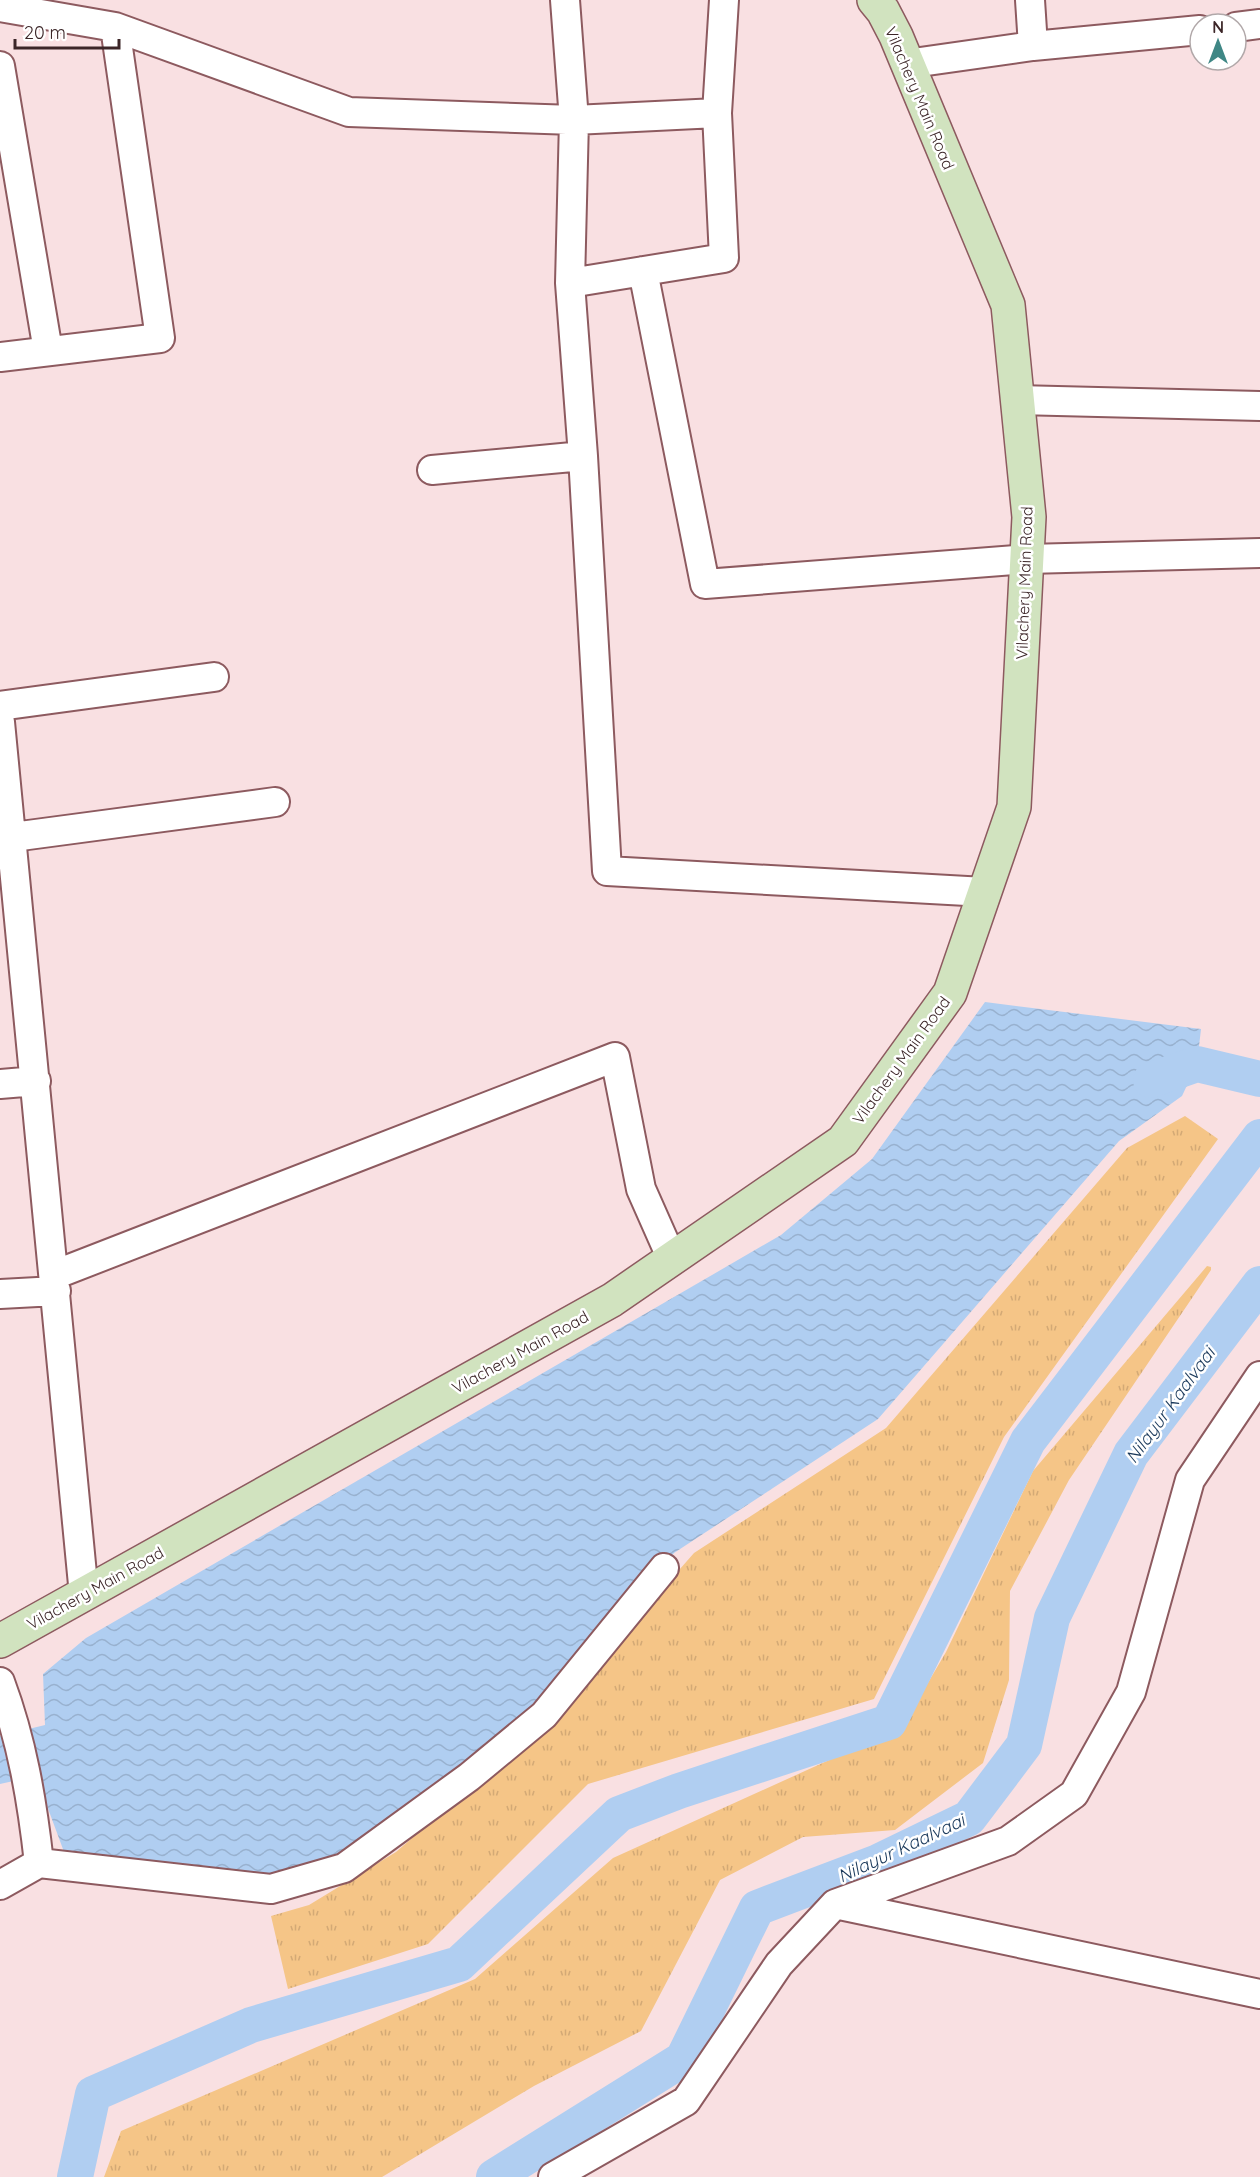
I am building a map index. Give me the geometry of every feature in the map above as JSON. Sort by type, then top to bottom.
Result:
[{"type":"main road","name":"Vilachery Main Road","points":[[0,1641],[612,1300],[843,1141],[950,993],[1014,807],[1029,517],[1008,305],[896,36],[883,11],[874,0]]},
{"type":"street","points":[[565,0],[574,120],[570,283],[583,456],[607,871],[985,892]]},
{"type":"street","points":[[570,283],[724,258],[717,113],[724,0]]},
{"type":"street","points":[[1030,0],[1033,46]]},
{"type":"street","points":[[0,7],[115,27],[349,112],[574,120],[717,113]]},
{"type":"street","points":[[0,357],[160,338],[115,27]]},
{"type":"street","points":[[906,64],[1033,46],[1188,31]]},
{"type":"street","points":[[0,66],[48,351]]},
{"type":"street","points":[[643,271],[705,584],[1027,559],[1260,553]]},
{"type":"street","points":[[1017,400],[1260,406]]},
{"type":"street","points":[[432,470],[583,456]]},
{"type":"street","points":[[0,706],[214,677]]},
{"type":"street","points":[[0,722],[13,837],[84,1595]]},
{"type":"street","points":[[13,837],[275,802]]},
{"type":"street","points":[[0,1294],[55,1283],[615,1057],[641,1189],[672,1259]]},
{"type":"street","points":[[0,1084],[36,1081]]},
{"type":"street","points":[[553,2177],[686,2101],[779,1964],[835,1904],[1008,1841],[1074,1794],[1131,1692],[1190,1480],[1260,1376]]},
{"type":"street","points":[[0,1885],[39,1863],[271,1889],[344,1868],[469,1777],[544,1714],[664,1568]]},
{"type":"street","points":[[0,1682],[15,1723],[31,1795],[39,1863]]},
{"type":"street","points":[[835,1904],[1260,1994]]},
{"type":"green space","points":[[1185,1116],[1218,1139],[1004,1437],[874,1699],[588,1784],[428,1944],[288,1989],[271,1916],[309,1905],[396,1852],[548,1719],[694,1553],[886,1428],[1127,1148]]},
{"type":"green space","points":[[1207,1266],[1211,1267],[1211,1270],[1069,1480],[1010,1591],[1009,1680],[983,1763],[895,1830],[803,1837],[720,1880],[641,2031],[534,2086],[382,2177],[104,2177],[121,2131],[475,1979],[613,1858],[902,1727],[946,1652],[1033,1471]]},
{"type":"water","points":[[985,1002],[1201,1029],[1197,1064],[1182,1096],[1119,1141],[878,1419],[674,1553],[527,1723],[374,1843],[274,1881],[67,1860],[36,1776],[0,1784],[0,1736],[45,1725],[43,1674],[86,1638],[781,1235],[872,1159]]},
{"type":"waterway","points":[[1151,1080],[1197,1064],[1260,1079]]},
{"type":"waterway","points":[[75,2177],[93,2094],[251,2025],[459,1964],[619,1814],[679,1791],[889,1722],[1028,1441],[1260,1137]]},
{"type":"waterway","name":"Nilayur Kaalvaai","points":[[494,2177],[683,2059],[757,1908],[878,1862],[969,1818],[1024,1745],[1052,1618],[1131,1454],[1260,1284]]}]
